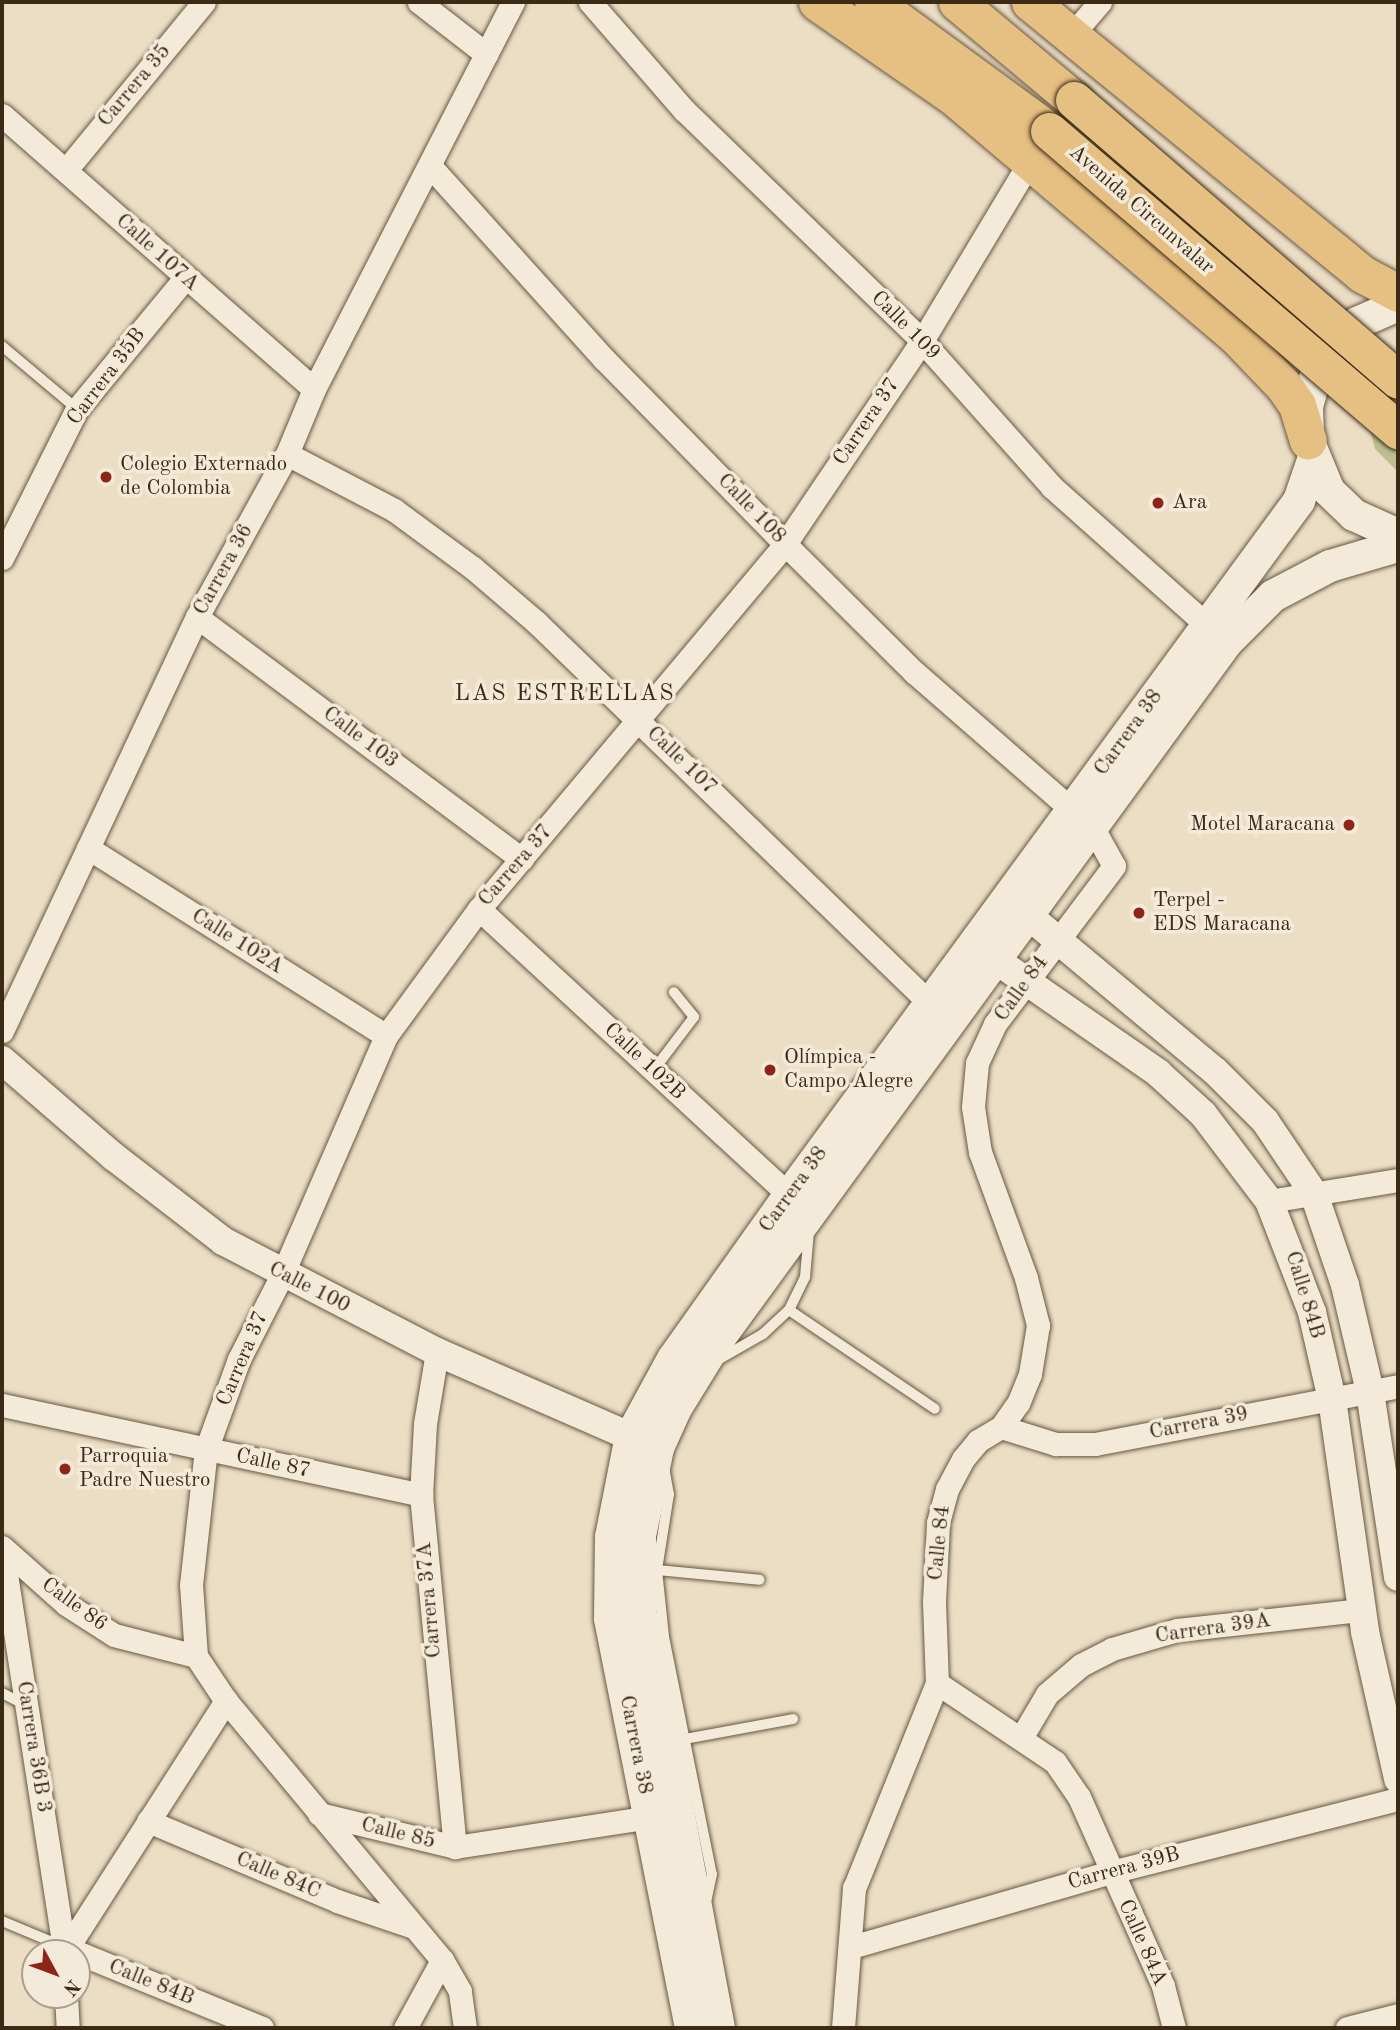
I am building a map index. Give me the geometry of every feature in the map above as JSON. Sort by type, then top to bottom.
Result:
[{"type":"highway","points":[[817,2],[953,96],[1266,363],[1297,405],[1310,450]]},
{"type":"highway","name":"Avenida Circunvalar","points":[[873,2],[1049,131],[1398,430]]},
{"type":"highway","name":"Avenida Circunvalar","points":[[957,2],[1398,380]]},
{"type":"highway","points":[[1030,2],[1362,274],[1398,293]]},
{"type":"highway","points":[[909,28],[953,96]]},
{"type":"main road","points":[[1398,305],[1357,323],[1332,346],[1316,375],[1307,407],[1310,450],[1329,491],[1354,516],[1398,535]]},
{"type":"main road","name":"Carrera 38","points":[[719,2028],[697,1924],[663,1815],[610,1618],[611,1537],[673,1359],[800,1205],[986,954],[1217,634],[1299,501],[1310,450]]},
{"type":"main road","name":"Carrera 38","points":[[1217,634],[1273,596],[1330,566],[1398,546]]},
{"type":"main road","name":"Carrera 38","points":[[645,1442],[698,1371],[800,1205]]},
{"type":"main road","name":"Carrera 38","points":[[663,1815],[691,2028]]},
{"type":"street","name":"Carrera 35","points":[[66,170],[204,2]]},
{"type":"street","points":[[419,2],[486,54]]},
{"type":"street","name":"Carrera 36","points":[[3,1026],[197,617],[287,454],[314,389],[431,167],[513,2]]},
{"type":"street","name":"Calle 109","points":[[590,2],[684,110],[922,341],[1052,487],[1217,634]]},
{"type":"street","points":[[1070,37],[1100,2]]},
{"type":"street","name":"Calle 107A","points":[[2,116],[314,389]]},
{"type":"street","name":"Carrera 37","points":[[196,1656],[191,1585],[206,1450],[239,1359],[282,1275],[386,1036],[479,909],[785,544],[922,341],[1029,163]]},
{"type":"street","name":"Calle 108","points":[[431,167],[604,359],[785,544],[914,672],[1082,819],[1114,866],[1058,940]]},
{"type":"street","name":"Carrera 35B","points":[[3,553],[77,409],[185,278]]},
{"type":"street","name":"Calle 107","points":[[287,454],[394,510],[473,568],[639,721],[941,1014]]},
{"type":"street","name":"Calle 103","points":[[197,617],[523,859]]},
{"type":"street","name":"Calle 102A","points":[[88,848],[386,1036]]},
{"type":"street","name":"Calle 84B","points":[[1019,908],[1215,1071],[1265,1121],[1314,1194],[1345,1286],[1370,1392],[1398,1577]]},
{"type":"street","name":"Calle 102B","points":[[479,909],[800,1205]]},
{"type":"street","name":"Calle 84","points":[[843,2028],[854,1888],[937,1683],[934,1602],[938,1523],[947,1489],[963,1459],[978,1441],[1001,1427],[1018,1403],[1030,1374],[1038,1325],[1026,1278],[980,1152],[973,1107],[977,1063],[995,1024],[1058,940]]},
{"type":"street","name":"Calle 84B","points":[[986,954],[1176,1089],[1237,1154],[1269,1201],[1312,1312],[1332,1399],[1362,1610],[1398,1779]]},
{"type":"street","name":"Calle 100","points":[[2,1060],[147,1182],[223,1241],[282,1275],[437,1352],[645,1442]]},
{"type":"street","points":[[1269,1201],[1398,1180]]},
{"type":"street","name":"Carrera 37A","points":[[437,1352],[425,1424],[421,1495],[455,1847]]},
{"type":"street","name":"Carrera 39","points":[[1001,1427],[1056,1444],[1095,1444],[1398,1386]]},
{"type":"street","name":"Calle 87","points":[[2,1405],[421,1495]]},
{"type":"street","name":"Calle 86","points":[[2,1548],[66,1604],[114,1635],[196,1656]]},
{"type":"street","name":"Carrera 36B 3","points":[[2,1548],[62,1939]]},
{"type":"street","name":"Carrera 39A","points":[[1021,1738],[1047,1694],[1081,1665],[1112,1649],[1177,1630],[1362,1610]]},
{"type":"street","points":[[196,1656],[226,1701],[442,1960],[460,1991],[465,2028]]},
{"type":"street","name":"Calle 84A","points":[[937,1683],[1055,1762],[1079,1797],[1163,1986],[1174,2028]]},
{"type":"street","points":[[71,1939],[226,1701]]},
{"type":"street","name":"Carrera 39B","points":[[851,1947],[1111,1872],[1398,1799]]},
{"type":"street","name":"Calle 85","points":[[319,1814],[455,1847],[663,1815]]},
{"type":"street","name":"Calle 84C","points":[[148,1821],[337,1901],[411,1926]]},
{"type":"street","points":[[405,2028],[442,1960]]},
{"type":"street","name":"Calle 84B","points":[[91,1961],[262,2028]]},
{"type":"street","points":[[67,2009],[68,2028]]},
{"type":"street","points":[[1347,2028],[1398,2015]]},
{"type":"lane","points":[[2,346],[77,409]]},
{"type":"lane","points":[[653,1071],[694,1017],[674,992]]},
{"type":"lane","points":[[698,1371],[763,1334],[789,1310],[805,1277],[800,1205]]},
{"type":"lane","points":[[789,1310],[935,1409]]},
{"type":"lane","points":[[645,1442],[669,1476],[657,1570],[664,1637],[712,1874],[697,1924]]},
{"type":"lane","points":[[657,1570],[760,1580]]},
{"type":"lane","points":[[2,1693],[26,1705]]},
{"type":"lane","points":[[685,1739],[793,1719]]},
{"type":"lane","name":"Calle 84B","points":[[2,1921],[40,1939]]},
{"type":"green space","points":[[1398,361],[1398,472],[1375,449],[1366,414],[1378,379]]},
{"type":"place","name":"Colegio Externado de Colombia","points":[[106,477]]},
{"type":"place","name":"Ara","points":[[1158,503]]},
{"type":"place","name":"Motel Maracana","points":[[1349,825]]},
{"type":"place","name":"Terpel - EDS Maracana","points":[[1139,913]]},
{"type":"place","name":"Olímpica - Campo Alegre","points":[[770,1070]]},
{"type":"place","name":"Parroquia Padre Nuestro","points":[[65,1469]]},
{"type":"district","name":"LAS ESTRELLAS","points":[[565,694]]}]
